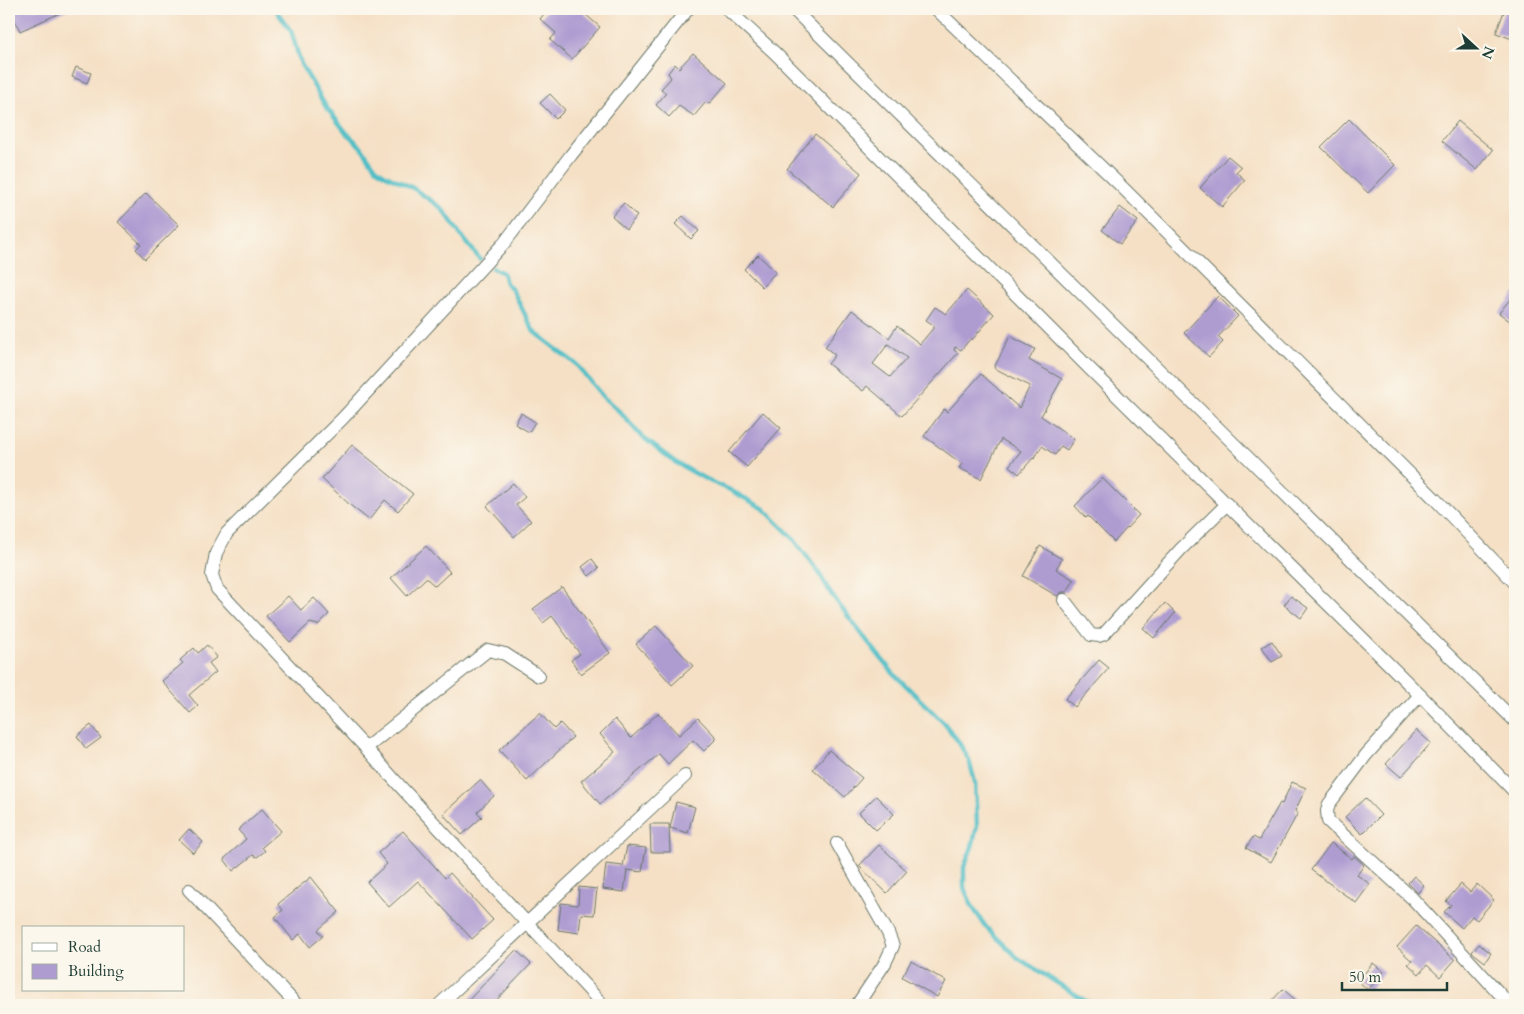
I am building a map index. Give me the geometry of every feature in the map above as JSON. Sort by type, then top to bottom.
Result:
[{"type":"street","points":[[603,1005],[217,589],[212,575],[216,553],[227,533],[343,418],[505,242],[688,9]]},
{"type":"street","points":[[727,9],[782,60],[1088,367],[1420,695],[1515,792]]},
{"type":"street","points":[[793,9],[1515,721]]},
{"type":"street","points":[[936,9],[1120,184],[1422,486],[1515,583]]},
{"type":"street","points":[[1064,600],[1091,635],[1099,636],[1104,634],[1181,550],[1227,504]]},
{"type":"street","points":[[366,748],[488,650],[505,654],[539,676]]},
{"type":"street","points":[[1420,695],[1366,755],[1329,804],[1327,811],[1328,821],[1412,898],[1508,1004],[1512,1005]]},
{"type":"street","points":[[439,1005],[685,776]]},
{"type":"street","points":[[837,843],[888,933],[893,946],[885,963],[857,1005]]},
{"type":"street","points":[[189,890],[297,1005]]},
{"type":"building","points":[[10,9],[69,9],[20,31]]},
{"type":"building","points":[[548,9],[579,9],[600,27],[572,59],[550,40],[556,33],[540,19]]},
{"type":"building","points":[[1505,9],[1515,9],[1515,40],[1496,33]]},
{"type":"building","points":[[693,53],[727,83],[709,104],[706,102],[694,116],[679,106],[669,117],[656,105],[666,93],[661,89],[671,78],[668,73],[675,64],[679,68]]},
{"type":"building","points":[[76,67],[91,73],[87,83],[72,77]]},
{"type":"building","points":[[550,94],[565,110],[556,119],[540,103]]},
{"type":"building","points":[[1349,119],[1395,165],[1368,193],[1321,147]]},
{"type":"building","points":[[1458,121],[1493,150],[1477,170],[1442,141]]},
{"type":"building","points":[[815,134],[861,173],[833,207],[787,169]]},
{"type":"building","points":[[1228,156],[1241,167],[1236,172],[1245,180],[1222,207],[1200,188]]},
{"type":"building","points":[[146,193],[179,225],[145,259],[136,249],[141,244],[118,222]]},
{"type":"building","points":[[624,203],[637,216],[626,229],[612,216]]},
{"type":"building","points":[[1120,207],[1138,221],[1120,244],[1102,230]]},
{"type":"building","points":[[683,216],[699,231],[691,239],[675,224]]},
{"type":"building","points":[[758,255],[776,272],[762,287],[744,269]]},
{"type":"building","points":[[967,290],[994,314],[961,350],[955,347],[954,350],[958,353],[902,416],[867,386],[863,391],[828,364],[835,355],[825,347],[852,310],[889,338],[897,326],[920,344],[935,326],[926,320],[935,307],[946,314]],"holes":[[[888,344],[907,358],[890,377],[873,364]]]},
{"type":"building","points":[[1515,293],[1515,325],[1499,313]]},
{"type":"building","points":[[1218,296],[1238,316],[1218,337],[1223,342],[1209,357],[1184,333]]},
{"type":"building","points":[[1010,336],[1035,349],[1029,360],[1062,379],[1041,416],[1074,439],[1067,450],[1061,446],[1055,455],[1042,446],[1034,459],[1019,474],[1009,466],[1021,451],[1001,439],[981,479],[959,468],[962,464],[924,436],[944,409],[947,412],[981,374],[1019,408],[1030,386],[994,368]]},
{"type":"building","points":[[763,412],[781,428],[747,467],[729,452]]},
{"type":"building","points":[[521,413],[535,422],[529,432],[515,424]]},
{"type":"building","points":[[352,445],[413,494],[398,511],[385,500],[369,520],[322,479]]},
{"type":"building","points":[[1102,478],[1139,515],[1114,542],[1075,506]]},
{"type":"building","points":[[513,483],[525,497],[516,505],[531,521],[514,537],[487,506]]},
{"type":"building","points":[[426,546],[450,572],[435,586],[426,578],[407,596],[391,578]]},
{"type":"building","points":[[1040,546],[1062,559],[1056,569],[1074,580],[1067,592],[1062,592],[1057,596],[1023,576]]},
{"type":"building","points":[[592,559],[599,568],[589,576],[582,567]]},
{"type":"building","points":[[562,587],[610,653],[581,674],[571,660],[580,654],[552,616],[543,623],[533,609]]},
{"type":"building","points":[[288,596],[301,610],[314,598],[329,614],[318,625],[310,623],[290,642],[266,616]]},
{"type":"building","points":[[1291,596],[1308,608],[1301,618],[1284,605]]},
{"type":"building","points":[[1165,603],[1175,613],[1154,638],[1143,628]]},
{"type":"building","points":[[656,626],[693,666],[672,685],[636,644]]},
{"type":"building","points":[[1272,641],[1282,656],[1272,662],[1262,647]]},
{"type":"building","points":[[207,645],[217,657],[209,663],[216,672],[189,695],[198,706],[190,713],[162,681],[183,663],[180,660],[194,648],[198,653]]},
{"type":"building","points":[[1099,660],[1109,668],[1075,707],[1065,699]]},
{"type":"building","points":[[540,713],[554,729],[560,723],[573,737],[527,781],[499,750]]},
{"type":"building","points":[[658,713],[679,735],[698,718],[717,738],[704,751],[693,740],[668,764],[659,754],[600,804],[581,781],[615,752],[600,734],[615,719],[631,738]]},
{"type":"building","points":[[91,725],[101,738],[86,749],[77,736]]},
{"type":"building","points":[[1416,730],[1431,743],[1401,777],[1386,764]]},
{"type":"building","points":[[829,750],[862,778],[845,797],[813,769]]},
{"type":"building","points":[[480,780],[494,796],[477,812],[482,817],[462,835],[443,814]]},
{"type":"building","points":[[1292,782],[1306,788],[1295,811],[1298,813],[1271,862],[1246,848],[1253,837],[1259,840],[1280,803],[1282,804]]},
{"type":"building","points":[[876,796],[894,814],[876,830],[859,813]]},
{"type":"building","points":[[1365,798],[1381,815],[1362,834],[1345,817]]},
{"type":"building","points":[[676,802],[695,807],[688,833],[670,828]]},
{"type":"building","points":[[262,809],[281,831],[262,847],[265,851],[257,857],[253,855],[233,871],[224,859],[246,839],[238,830]]},
{"type":"building","points":[[650,824],[669,824],[670,852],[651,852]]},
{"type":"building","points":[[189,829],[203,842],[193,853],[179,840]]},
{"type":"building","points":[[403,831],[445,878],[450,873],[493,920],[472,939],[418,881],[389,907],[367,882],[387,864],[378,853]]},
{"type":"building","points":[[1331,843],[1352,859],[1354,856],[1364,865],[1357,875],[1370,884],[1356,903],[1311,870]]},
{"type":"building","points":[[879,845],[907,871],[887,893],[859,866]]},
{"type":"building","points":[[627,846],[646,848],[642,872],[627,870],[624,892],[603,889],[606,864],[623,866]]},
{"type":"building","points":[[1414,876],[1424,885],[1418,893],[1408,883]]},
{"type":"building","points":[[311,877],[339,912],[318,930],[323,936],[310,947],[300,934],[293,940],[275,917],[283,910],[278,904]]},
{"type":"building","points":[[1461,884],[1470,892],[1477,884],[1494,900],[1477,920],[1472,916],[1462,928],[1444,912],[1451,905],[1446,901]]},
{"type":"building","points":[[579,887],[597,889],[594,915],[581,914],[579,933],[558,930],[561,903],[578,905]]},
{"type":"building","points":[[1416,926],[1455,960],[1440,977],[1427,965],[1419,974],[1408,964],[1412,961],[1397,947]]},
{"type":"building","points":[[1479,944],[1491,953],[1485,962],[1472,952]]},
{"type":"building","points":[[516,950],[531,964],[492,1005],[464,1005]]},
{"type":"building","points":[[911,961],[946,981],[937,997],[902,977]]},
{"type":"building","points":[[1373,963],[1384,972],[1368,990],[1358,981]]},
{"type":"building","points":[[1283,989],[1301,1005],[1268,1005]]},
{"type":"waterway","points":[[275,9],[291,31],[301,64],[326,107],[346,132],[361,147],[376,168],[413,188],[440,207],[480,259]]},
{"type":"waterway","points":[[493,268],[503,273],[506,283],[513,291],[534,332],[576,364],[603,397],[620,412],[641,436],[675,462],[763,508],[793,538],[819,573],[831,594],[893,673],[944,723],[958,741],[969,760],[975,782],[977,826],[972,847],[964,867],[964,888],[973,908],[986,927],[1018,958],[1092,1005]]}]
